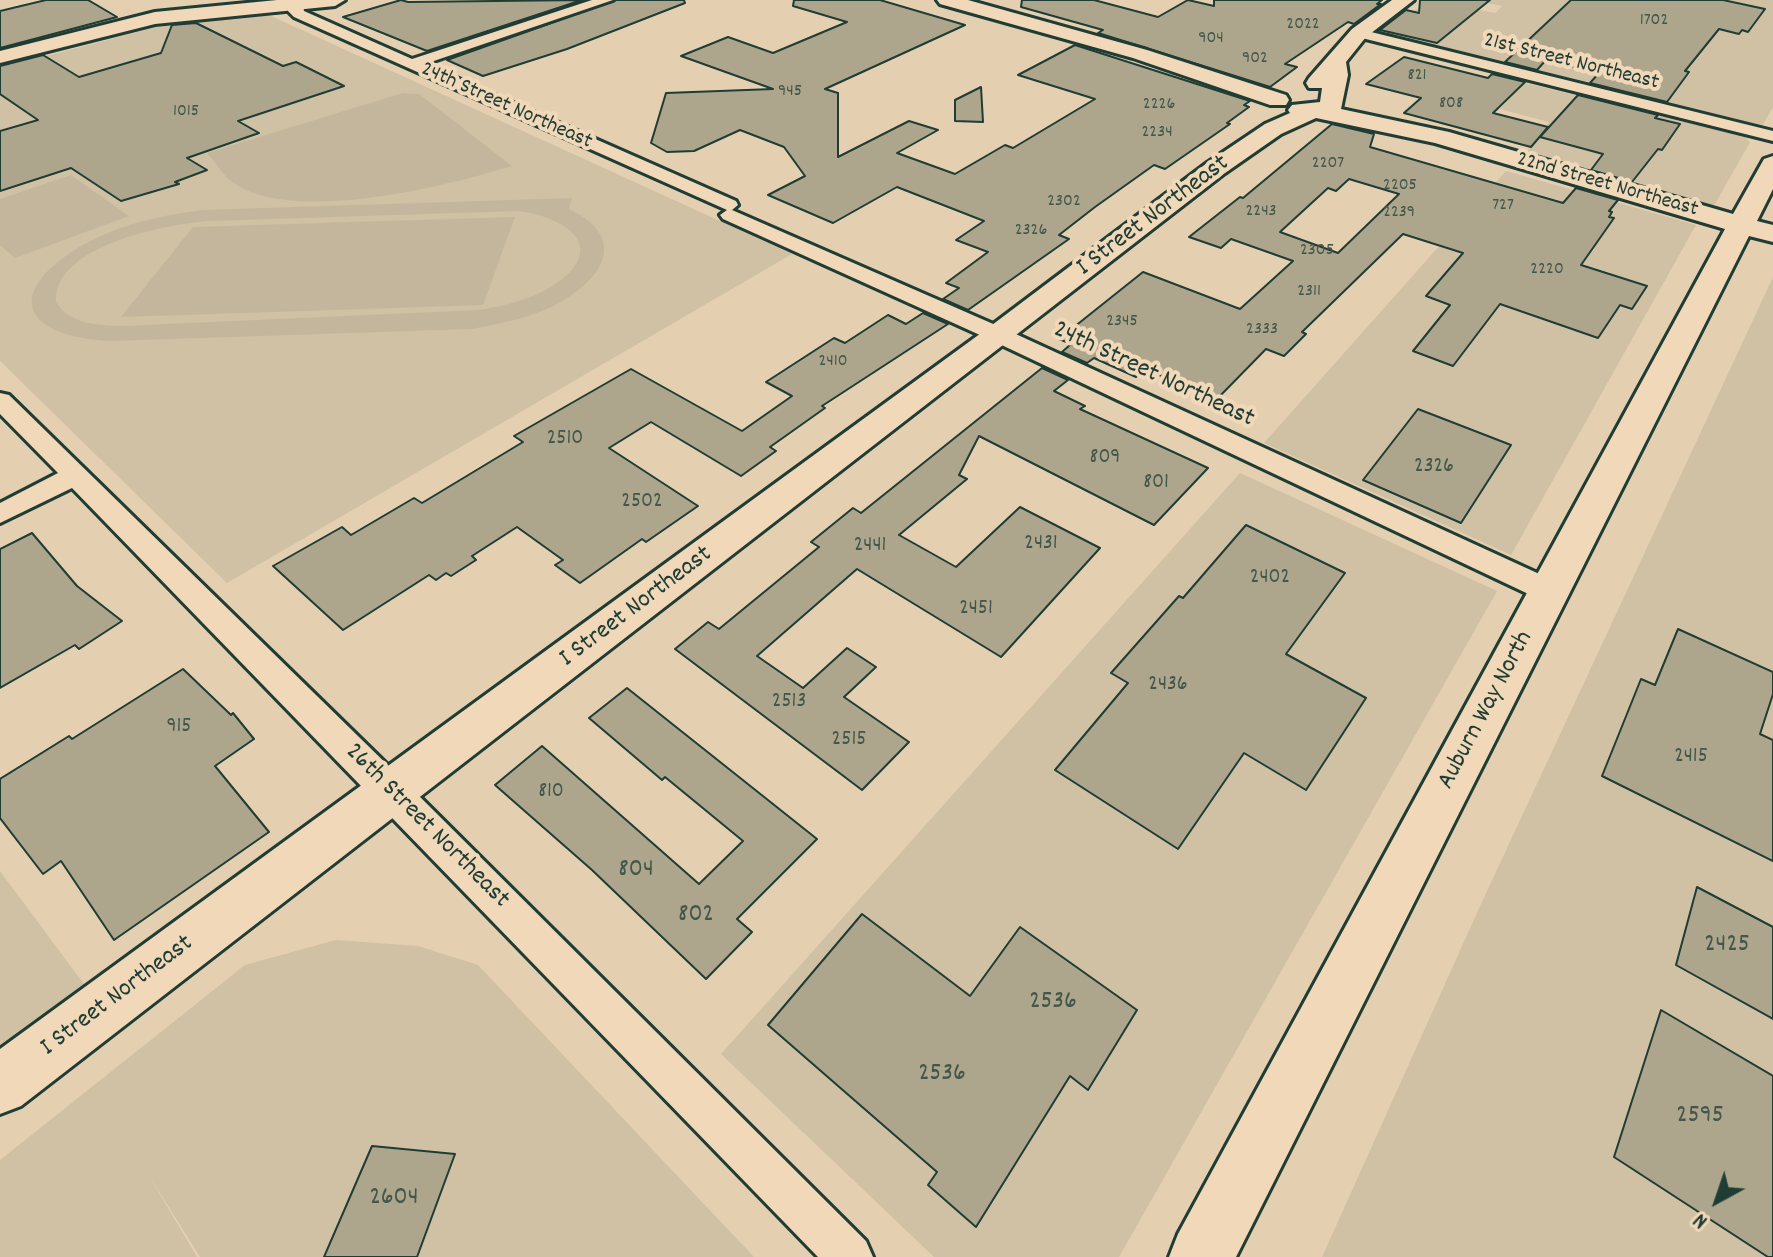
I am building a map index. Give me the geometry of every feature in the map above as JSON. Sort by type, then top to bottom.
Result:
[{"type":"street","points":[[0,57],[138,21],[335,0]]},
{"type":"street","points":[[411,64],[606,0]]},
{"type":"street","points":[[1302,104],[1339,76],[1337,64],[1359,33],[1404,0]]},
{"type":"street","name":"24th Street Northeast","points":[[294,2],[299,14],[1549,591]]},
{"type":"street","name":"22nd Street Northeast","points":[[964,2],[1302,104],[1440,137],[1773,234]]},
{"type":"street","name":"21st Street Northeast","points":[[1359,33],[1773,136]]},
{"type":"street","name":"I Street Northeast","points":[[0,1085],[1302,104]]},
{"type":"street","name":"Auburn Way North","points":[[1207,1254],[1773,164]]},
{"type":"street","name":"26th Street Northeast","points":[[0,400],[850,1257]]},
{"type":"street","points":[[0,514],[75,475]]},
{"type":"shaded area","points":[[1429,0],[1495,13],[1502,6],[1473,0],[1773,0],[1773,107],[1762,126],[1383,34]]},
{"type":"shaded area","points":[[269,15],[792,254],[227,583],[0,361],[0,68],[165,25]]},
{"type":"shaded area","points":[[1525,83],[1744,136],[1750,142],[1711,206],[1526,153],[1549,122],[1500,109]]},
{"type":"shaded area","points":[[403,93],[419,94],[512,166],[449,183],[369,198],[290,200],[257,194],[231,181],[207,153]]},
{"type":"shaded area","points":[[1506,171],[1696,225],[1511,555],[1264,443]]},
{"type":"shaded area","points":[[71,175],[129,216],[15,258],[0,245],[0,199]]},
{"type":"shaded area","points":[[572,198],[569,209],[589,221],[600,234],[604,248],[602,262],[594,275],[567,298],[530,315],[472,329],[111,341],[82,338],[59,331],[42,322],[33,310],[32,297],[39,281],[81,246],[140,222],[203,210]],"holes":[[[519,211],[536,214],[565,227],[575,236],[580,246],[579,258],[571,271],[536,295],[478,310],[122,326],[77,319],[62,310],[56,302],[60,282],[73,266],[92,252],[116,241],[167,227],[209,221]]]},
{"type":"shaded area","points":[[515,217],[483,305],[121,317],[193,227]]},
{"type":"shaded area","points":[[1773,277],[1773,1257],[1322,1257],[1481,904]]},
{"type":"shaded area","points":[[1240,473],[1497,591],[1119,1257],[934,1257],[721,1054]]},
{"type":"shaded area","points":[[0,871],[89,991],[0,1056]]},
{"type":"shaded area","points":[[336,940],[418,946],[478,965],[754,1257],[200,1257],[148,1174],[197,1257],[0,1257],[0,1160],[245,965]]},
{"type":"building","points":[[46,0],[88,0],[117,17],[0,48],[0,11]]},
{"type":"building","points":[[401,0],[582,0],[427,51],[343,17]]},
{"type":"building","points":[[616,0],[684,0],[685,3],[567,49],[483,76],[447,60]]},
{"type":"building","points":[[794,0],[880,0],[965,25],[825,89],[838,93],[838,157],[909,121],[938,130],[897,153],[955,174],[1005,145],[1013,148],[1095,99],[1018,75],[1075,45],[1250,101],[1244,105],[1249,107],[1165,169],[1154,165],[1095,207],[1059,235],[1069,239],[968,310],[943,299],[959,288],[946,283],[988,252],[956,240],[984,221],[897,187],[833,223],[768,195],[805,176],[784,147],[740,130],[694,151],[667,152],[651,143],[666,93],[773,89],[681,56],[728,37],[773,53],[847,22],[793,6]]},
{"type":"building","points":[[1022,0],[1094,0],[1158,17],[1188,0],[1214,6],[1214,0],[1382,0],[1354,24],[1348,22],[1285,64],[1297,67],[1270,87],[1098,33],[1103,30],[1021,7]]},
{"type":"building","points":[[1420,0],[1490,0],[1437,43],[1380,30],[1406,10],[1419,13]]},
{"type":"building","points":[[1571,0],[1723,0],[1765,9],[1748,32],[1742,30],[1739,34],[1719,29],[1685,71],[1689,72],[1667,102],[1590,83],[1599,73],[1546,60],[1537,70],[1505,62]]},
{"type":"building","points":[[196,23],[283,66],[296,62],[344,86],[238,121],[259,133],[187,158],[207,170],[175,182],[179,184],[121,201],[71,168],[0,191],[0,131],[38,120],[0,94],[0,66],[43,55],[79,77],[161,53],[172,25]]},
{"type":"building","points":[[1404,57],[1488,78],[1492,74],[1525,82],[1493,113],[1548,127],[1531,147],[1404,113],[1421,98],[1366,84]]},
{"type":"building","points":[[981,87],[983,122],[955,121],[955,100]]},
{"type":"building","points":[[1578,95],[1658,115],[1655,118],[1680,124],[1662,150],[1658,149],[1632,182],[1591,170],[1603,154],[1540,137]]},
{"type":"building","points":[[1332,124],[1374,134],[1370,147],[1563,203],[1576,188],[1618,200],[1609,211],[1612,212],[1609,217],[1614,218],[1581,265],[1647,286],[1632,309],[1620,305],[1598,338],[1500,304],[1453,366],[1413,351],[1450,305],[1426,296],[1463,253],[1403,234],[1302,332],[1306,334],[1284,356],[1266,349],[1217,399],[1145,369],[1136,377],[1094,358],[1087,363],[1062,352],[1071,344],[1059,339],[1143,272],[1240,309],[1293,261],[1231,239],[1221,248],[1189,237],[1240,197],[1243,198]],"holes":[[[1349,179],[1399,194],[1338,253],[1280,232],[1328,188],[1336,191]]]},
{"type":"building","points":[[923,313],[948,324],[822,406],[825,408],[770,447],[776,451],[741,476],[651,422],[609,448],[698,506],[646,542],[642,539],[580,583],[555,565],[563,560],[517,527],[472,556],[476,560],[451,576],[446,573],[436,580],[429,575],[343,630],[273,566],[342,527],[351,535],[414,498],[422,503],[523,442],[514,436],[631,369],[742,431],[792,396],[766,382],[834,338],[845,343],[888,315],[906,324]]},
{"type":"building","points":[[1042,368],[1068,380],[1054,391],[1085,406],[1080,409],[1208,468],[1154,525],[979,436],[959,475],[967,479],[899,535],[956,567],[1020,507],[1100,548],[1001,657],[857,569],[757,656],[803,688],[847,648],[876,667],[844,697],[909,742],[862,790],[675,649],[708,622],[719,629],[819,547],[811,542],[853,508],[861,513]]},
{"type":"building","points":[[1418,409],[1511,445],[1461,523],[1363,480]]},
{"type":"building","points":[[1246,525],[1345,573],[1286,654],[1366,698],[1306,790],[1244,753],[1178,849],[1055,770],[1128,683],[1111,673],[1179,596],[1183,598]]},
{"type":"building","points":[[32,533],[77,586],[122,621],[79,649],[75,645],[0,688],[0,549]]},
{"type":"building","points":[[1678,629],[1773,672],[1773,694],[1760,734],[1773,740],[1773,861],[1602,776],[1641,679],[1655,685]]},
{"type":"building","points":[[183,669],[231,715],[233,713],[254,739],[215,766],[269,832],[114,940],[61,861],[43,874],[0,818],[0,779],[69,736],[72,739]]},
{"type":"building","points":[[627,688],[817,839],[737,919],[752,932],[706,979],[592,870],[495,785],[542,746],[699,884],[743,841],[665,777],[662,780],[589,718]]},
{"type":"building","points":[[1697,887],[1773,927],[1773,1019],[1676,965]]},
{"type":"building","points":[[862,914],[970,996],[1020,927],[1137,1010],[1088,1090],[1070,1076],[976,1227],[928,1185],[937,1172],[768,1025]]},
{"type":"building","points":[[1661,1010],[1773,1076],[1773,1257],[1768,1257],[1614,1157]]},
{"type":"building","points":[[372,1146],[455,1154],[417,1257],[324,1257]]}]
